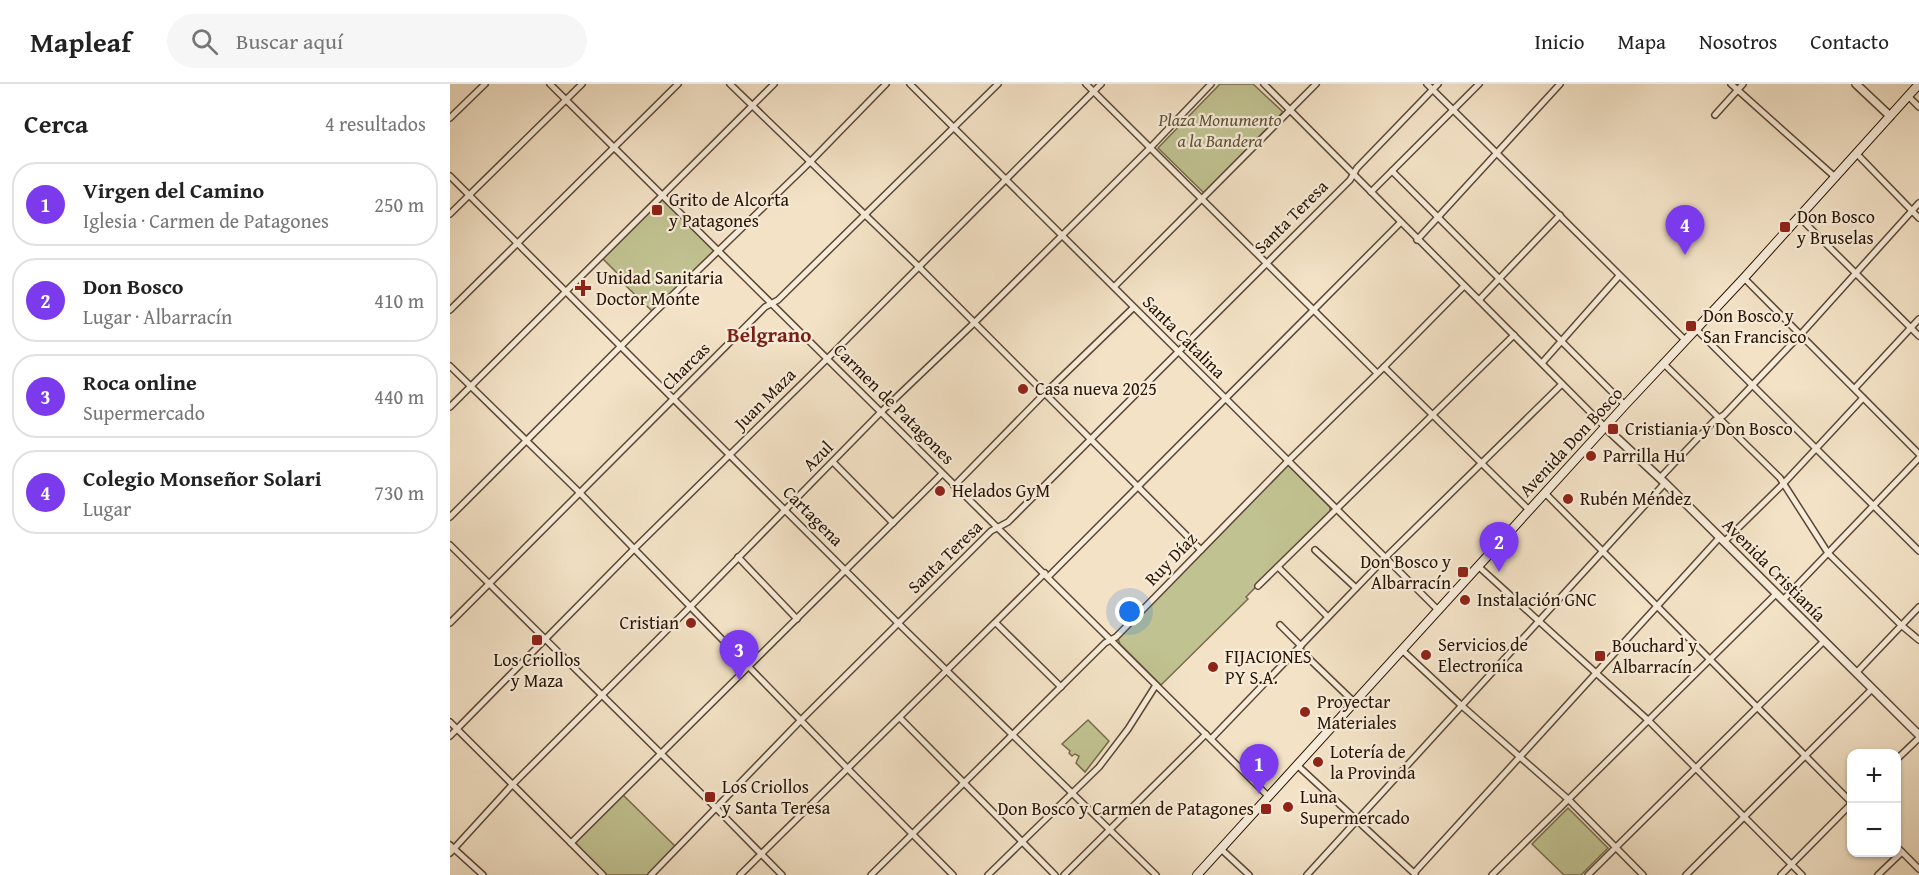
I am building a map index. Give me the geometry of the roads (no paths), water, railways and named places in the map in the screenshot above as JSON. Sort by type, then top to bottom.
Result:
[{"type":"main road","name":"Avenida Don Bosco","points":[[1197,875],[1663,363],[1744,278],[1918,84]]},
{"type":"street","points":[[450,118],[485,84]]},
{"type":"street","name":"Carmen de Patagones","points":[[550,84],[1268,796]]},
{"type":"street","points":[[450,214],[582,84]]},
{"type":"street","points":[[450,310],[678,84]]},
{"type":"street","points":[[730,84],[919,267],[1201,550]]},
{"type":"street","points":[[450,406],[774,84]]},
{"type":"street","points":[[450,517],[886,84]]},
{"type":"street","name":"Santa Catalina","points":[[910,84],[1438,610]]},
{"type":"street","name":"Charcas","points":[[450,623],[765,307],[778,300],[866,216],[998,84]]},
{"type":"street","points":[[1086,84],[1377,373]]},
{"type":"street","name":"Juan Maza","points":[[450,736],[634,549],[1101,84]]},
{"type":"street","name":"Azul","points":[[452,849],[512,785],[880,413],[1150,148],[1211,84]]},
{"type":"street","points":[[1264,84],[1605,427]]},
{"type":"street","points":[[1114,287],[1316,84]]},
{"type":"street","points":[[1427,84],[1685,340]]},
{"type":"street","name":"Santa Teresa","points":[[651,875],[715,807],[898,623],[991,531],[1008,522],[1266,263],[1438,84]]},
{"type":"street","points":[[1371,192],[1479,84]]},
{"type":"street","points":[[1549,84],[1554,90]]},
{"type":"street","points":[[1417,240],[1560,84]]},
{"type":"street","points":[[1731,84],[1835,177]]},
{"type":"street","points":[[1715,116],[1743,84]]},
{"type":"street","points":[[1856,84],[1890,116]]},
{"type":"street","points":[[1908,96],[1919,107]]},
{"type":"street","points":[[1856,153],[1919,218]]},
{"type":"street","points":[[1392,171],[1625,405]]},
{"type":"street","name":"Cartagena","points":[[450,176],[898,623],[1156,875]]},
{"type":"street","points":[[1307,875],[1602,552],[1719,418],[1801,334],[1919,203]]},
{"type":"street","points":[[1479,300],[1560,215]]},
{"type":"street","points":[[1799,217],[1919,336]]},
{"type":"street","points":[[740,875],[946,670],[1139,488],[1400,223]]},
{"type":"street","points":[[1542,363],[1619,276]]},
{"type":"street","points":[[1744,278],[1855,388],[1919,456],[1783,600]]},
{"type":"street","name":"Ruy Díaz","points":[[871,875],[1105,643],[1116,637],[1464,286]]},
{"type":"street","points":[[954,486],[1133,308]]},
{"type":"street","points":[[1855,388],[1919,319]]},
{"type":"street","points":[[1696,329],[1919,551]]},
{"type":"street","points":[[1258,586],[1514,335]]},
{"type":"street","points":[[1663,363],[1784,483],[1828,553],[1919,640]]},
{"type":"street","points":[[450,366],[580,493],[953,875]]},
{"type":"street","points":[[1384,367],[1529,510]]},
{"type":"street","points":[[1211,739],[1386,557],[1562,384]]},
{"type":"street","points":[[1297,765],[1415,874],[1656,606],[1722,540],[1784,483],[1863,398]]},
{"type":"street","name":"Avenida Cristianía","points":[[1605,427],[1663,480],[1919,736]]},
{"type":"street","points":[[833,462],[893,523]]},
{"type":"street","points":[[571,843],[942,474]]},
{"type":"street","points":[[1545,493],[1847,799]]},
{"type":"street","points":[[450,545],[782,875]]},
{"type":"street","points":[[1316,550],[1356,588]]},
{"type":"street","points":[[738,557],[797,619]]},
{"type":"street","points":[[1478,566],[1649,721],[1802,875]]},
{"type":"street","points":[[1278,567],[1328,617]]},
{"type":"street","points":[[1492,875],[1776,594]]},
{"type":"street","points":[[1856,673],[1919,607]]},
{"type":"street","points":[[996,623],[1061,687]]},
{"type":"street","points":[[1280,625],[1354,702]]},
{"type":"street","points":[[1588,875],[1824,641]]},
{"type":"street","points":[[1402,650],[1569,800],[1643,875]]},
{"type":"street","points":[[988,875],[1099,767],[1128,729],[1156,685]]},
{"type":"street","points":[[1686,875],[1872,689]]},
{"type":"street","points":[[900,718],[1055,875]]},
{"type":"street","points":[[450,722],[603,875]]},
{"type":"street","points":[[1064,875],[1206,734]]},
{"type":"street","points":[[1901,755],[1919,736]]},
{"type":"street","points":[[1781,875],[1847,807]]},
{"type":"street","points":[[452,849],[483,875]]},
{"type":"street","points":[[1221,849],[1250,875]]},
{"type":"street","points":[[1878,875],[1902,852],[1919,869]]},
{"type":"place","name":"Grito de Alcorta y Patagones","points":[[657,210]]},
{"type":"place","name":"Don Bosco y Bruselas","points":[[1785,227]]},
{"type":"place","name":"Colegio Monseñor Solari","points":[[1685,255]]},
{"type":"place","name":"Unidad Sanitaria Doctor Monte","points":[[583,288]]},
{"type":"place","name":"Don Bosco y San Francisco","points":[[1691,326]]},
{"type":"place","name":"Casa nueva 2025","points":[[1023,389]]},
{"type":"place","name":"Cristiania y Don Bosco","points":[[1613,429]]},
{"type":"place","name":"Parrilla Hu","points":[[1591,456]]},
{"type":"place","name":"Helados GyM","points":[[940,491]]},
{"type":"place","name":"Rubén Méndez","points":[[1568,499]]},
{"type":"place","name":"Don Bosco y Albarracín","points":[[1463,572]]},
{"type":"place","name":"Don Bosco","points":[[1499,572]]},
{"type":"place","name":"Instalación GNC","points":[[1465,600]]},
{"type":"place","name":"Cristian","points":[[691,623]]},
{"type":"place","name":"Los Criollos y Maza","points":[[537,640]]},
{"type":"place","name":"Servicios de Electronica","points":[[1426,655]]},
{"type":"place","name":"Bouchard y Albarracín","points":[[1600,656]]},
{"type":"place","name":"FIJACIONES PY S.A.","points":[[1213,667]]},
{"type":"place","name":"Roca online","points":[[739,680]]},
{"type":"place","name":"Proyectar Materiales","points":[[1305,712]]},
{"type":"place","name":"Lotería de la Provinda","points":[[1318,762]]},
{"type":"place","name":"Virgen del Camino","points":[[1259,794]]},
{"type":"place","name":"Los Criollos y Santa Teresa","points":[[710,797]]},
{"type":"place","name":"Luna Supermercado","points":[[1288,807]]},
{"type":"place","name":"Don Bosco y Carmen de Patagones","points":[[1266,809]]},
{"type":"district","name":"Belgrano","points":[[769,335]]},
{"type":"park label","name":"Plaza Monumento a la Bandera","points":[[1220,130]]}]
